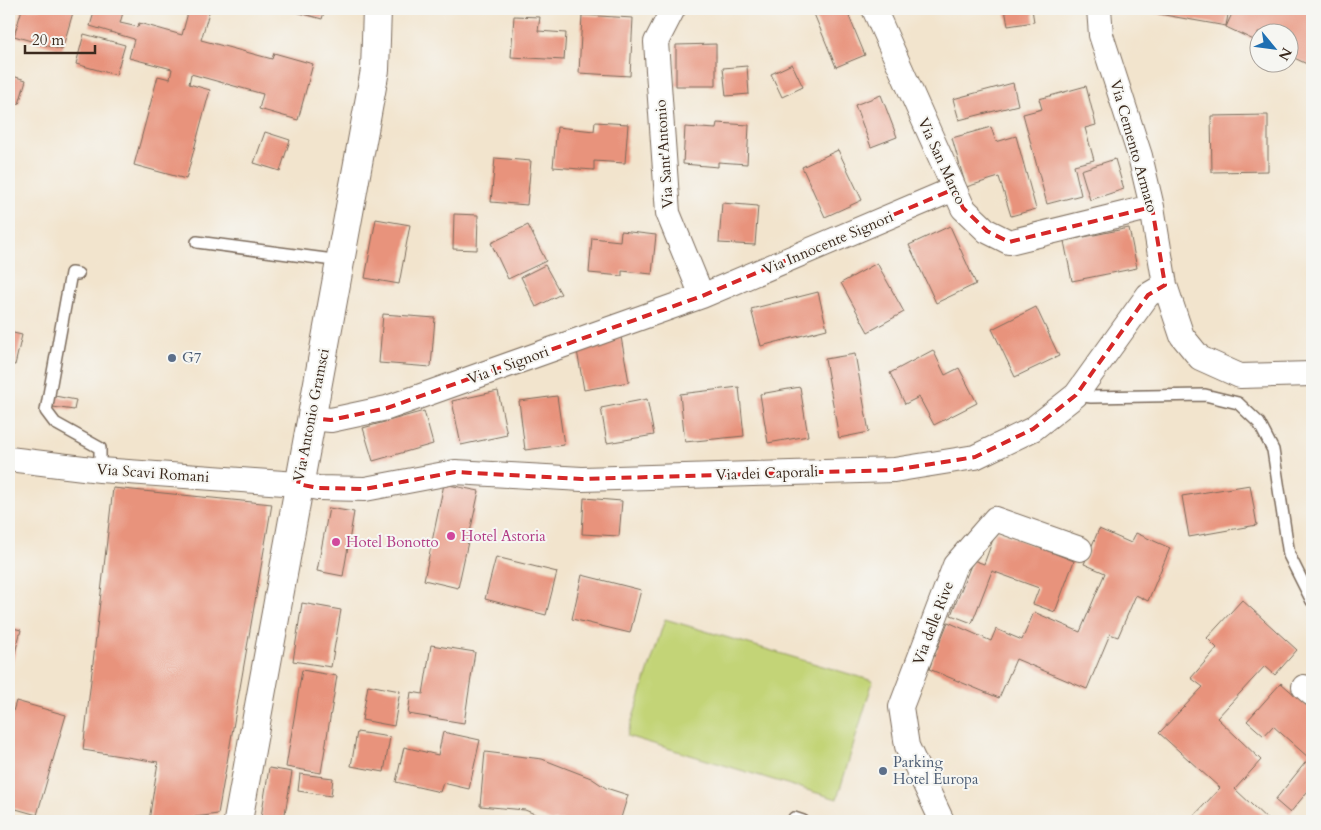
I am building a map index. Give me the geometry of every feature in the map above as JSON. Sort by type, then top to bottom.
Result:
[{"type":"street","name":"Via Antonio Gramsci","points":[[238,821],[375,70],[377,9]]},
{"type":"street","name":"Via Sant'Antonio","points":[[673,9],[656,42],[668,213],[702,296]]},
{"type":"street","name":"Via San Marco","points":[[874,9],[963,208],[987,231],[1009,242],[1152,207]]},
{"type":"street","name":"Via Cemento Armato","points":[[1099,9],[1101,35],[1140,156],[1152,207],[1165,285],[1182,336],[1200,358],[1240,376],[1312,374]]},
{"type":"street","name":"Via Innocente Signori","points":[[702,296],[954,189]]},
{"type":"street","name":"Via dei Caporali","points":[[298,484],[318,488],[365,489],[454,472],[582,479],[894,470],[975,457],[1033,429],[1076,394],[1148,296],[1165,285]]},
{"type":"street","name":"Via I. Signori","points":[[310,418],[331,420],[387,408],[702,296]]},
{"type":"street","name":"Via Scavi Romani","points":[[9,460],[100,470],[298,484]]},
{"type":"street","name":"Via delle Rive","points":[[942,821],[907,746],[901,707],[955,565],[995,519],[1080,549]]},
{"type":"lane","points":[[197,242],[341,261]]},
{"type":"lane","points":[[78,274],[71,273],[46,411],[55,423],[100,448],[100,470]]},
{"type":"lane","points":[[1076,394],[1090,397],[1205,395],[1238,403],[1259,423],[1272,450],[1289,555],[1312,601]]},
{"type":"lane","points":[[794,821],[794,818],[803,821]]},
{"type":"highlighted area","points":[[954,189],[963,208],[987,231],[1009,242],[1152,207],[1165,285],[1148,295],[1076,395],[1033,429],[975,457],[894,470],[582,479],[455,472],[365,489],[318,488],[298,484],[310,418],[331,420],[387,408],[702,296]]},
{"type":"green space","points":[[665,619],[873,681],[837,799],[627,736]]},
{"type":"building","points":[[22,9],[74,9],[62,50],[14,36]]},
{"type":"building","points":[[95,9],[124,9],[120,23],[138,27],[139,23],[182,35],[189,9],[210,9],[201,40],[272,59],[274,53],[313,64],[298,120],[259,109],[263,94],[191,74],[189,84],[210,90],[186,179],[134,165],[158,76],[170,79],[172,69],[129,58],[134,39],[90,26]]},
{"type":"building","points":[[285,9],[325,9],[322,19]]},
{"type":"building","points":[[812,9],[846,9],[865,55],[836,67]]},
{"type":"building","points":[[1005,9],[1032,9],[1034,22],[1008,26]]},
{"type":"building","points":[[1131,9],[1229,9],[1226,26]]},
{"type":"building","points":[[1234,9],[1312,9],[1312,58],[1309,65],[1298,60],[1298,22],[1248,22],[1248,37],[1226,27]]},
{"type":"building","points":[[582,15],[633,18],[630,76],[579,73]]},
{"type":"building","points":[[514,16],[540,17],[538,31],[566,33],[564,60],[511,57]]},
{"type":"building","points":[[84,34],[125,45],[116,75],[76,64]]},
{"type":"building","points":[[716,44],[716,86],[676,86],[676,45]]},
{"type":"building","points":[[792,64],[803,87],[782,97],[771,74]]},
{"type":"building","points":[[747,66],[749,94],[726,96],[723,68]]},
{"type":"building","points":[[9,75],[26,80],[19,104],[9,101]]},
{"type":"building","points":[[1013,83],[1018,105],[959,120],[953,99]]},
{"type":"building","points":[[1086,86],[1096,125],[1085,128],[1094,160],[1074,165],[1081,195],[1047,204],[1023,114],[1042,109],[1039,99]]},
{"type":"building","points":[[881,95],[897,137],[871,147],[855,105]]},
{"type":"building","points":[[1268,115],[1268,171],[1212,172],[1211,116]]},
{"type":"building","points":[[595,122],[628,124],[625,163],[594,161],[594,170],[553,167],[557,127],[594,131]]},
{"type":"building","points":[[717,123],[749,125],[747,164],[718,162],[718,167],[683,164],[685,127],[716,129]]},
{"type":"building","points":[[991,127],[996,142],[1016,136],[1036,209],[1011,216],[999,177],[966,187],[952,138]]},
{"type":"building","points":[[265,132],[290,140],[280,171],[254,163]]},
{"type":"building","points":[[838,150],[862,200],[825,217],[802,167]]},
{"type":"building","points":[[495,158],[531,161],[527,205],[491,202]]},
{"type":"building","points":[[1115,159],[1124,189],[1090,200],[1081,170]]},
{"type":"building","points":[[722,203],[758,206],[755,245],[719,243]]},
{"type":"building","points":[[454,214],[478,215],[477,250],[453,249]]},
{"type":"building","points":[[376,219],[410,225],[399,284],[365,278]]},
{"type":"building","points":[[528,225],[546,261],[508,279],[491,243]]},
{"type":"building","points":[[950,226],[976,284],[936,303],[909,245]]},
{"type":"building","points":[[1129,228],[1137,268],[1072,281],[1064,241]]},
{"type":"building","points":[[621,231],[656,235],[652,274],[622,271],[622,276],[589,273],[592,238],[620,241]]},
{"type":"building","points":[[877,263],[904,312],[868,332],[841,283]]},
{"type":"building","points":[[545,265],[561,294],[536,307],[521,277]]},
{"type":"building","points":[[818,292],[827,329],[761,346],[751,309]]},
{"type":"building","points":[[1036,307],[1059,356],[1015,377],[992,329]]},
{"type":"building","points":[[383,314],[435,318],[431,367],[379,363]]},
{"type":"building","points":[[9,332],[22,335],[15,365],[9,364]]},
{"type":"building","points":[[621,337],[629,382],[584,390],[576,345]]},
{"type":"building","points":[[933,350],[945,375],[959,368],[977,403],[934,425],[919,397],[905,404],[890,373]]},
{"type":"building","points":[[855,354],[869,432],[839,438],[825,359]]},
{"type":"building","points":[[739,387],[744,436],[685,442],[680,394]]},
{"type":"building","points":[[800,387],[808,436],[768,443],[760,394]]},
{"type":"building","points":[[498,391],[507,435],[461,445],[452,401]]},
{"type":"building","points":[[55,396],[76,400],[74,410],[53,407]]},
{"type":"building","points":[[557,396],[564,445],[525,450],[519,401]]},
{"type":"building","points":[[647,399],[654,435],[607,443],[601,408]]},
{"type":"building","points":[[424,411],[433,444],[373,461],[363,428]]},
{"type":"building","name":"Hotel Astoria","points":[[444,484],[479,491],[458,588],[424,580]]},
{"type":"building","points":[[1250,485],[1257,525],[1189,537],[1182,496]]},
{"type":"building","points":[[113,488],[272,504],[218,814],[195,817],[194,821],[149,821],[158,762],[83,750]]},
{"type":"building","points":[[584,498],[622,501],[619,536],[582,534]]},
{"type":"building","name":"Hotel Bonotto","points":[[329,508],[354,512],[343,576],[317,571]]},
{"type":"building","points":[[1099,529],[1131,543],[1136,533],[1170,548],[1148,601],[1136,595],[1118,637],[1110,634],[1087,689],[1016,659],[999,698],[929,669],[948,622],[991,641],[996,629],[1022,640],[1034,612],[1080,632],[1105,573],[1084,564]]},
{"type":"building","points":[[996,531],[1074,561],[1055,612],[1033,604],[1039,588],[992,571],[972,623],[951,615],[973,560],[984,564]]},
{"type":"building","points":[[496,557],[557,572],[546,615],[485,599]]},
{"type":"building","points":[[582,575],[641,590],[630,633],[572,619]]},
{"type":"building","points":[[1242,600],[1297,650],[1275,675],[1265,666],[1217,718],[1261,760],[1235,789],[1269,821],[1193,821],[1191,819],[1220,788],[1159,733],[1203,687],[1191,678],[1217,648],[1207,638]]},
{"type":"building","points":[[302,603],[341,610],[331,667],[293,661]]},
{"type":"building","points":[[9,627],[21,630],[10,672],[9,672]]},
{"type":"building","points":[[431,645],[475,652],[464,723],[408,714],[411,692],[423,694]]},
{"type":"building","points":[[302,670],[337,676],[321,773],[286,767]]},
{"type":"building","points":[[1281,683],[1312,710],[1312,786],[1290,813],[1275,800],[1309,758],[1273,726],[1264,736],[1247,721]]},
{"type":"building","points":[[368,685],[400,691],[394,726],[362,720]]},
{"type":"building","points":[[16,701],[66,715],[37,815],[9,807],[9,725]]},
{"type":"building","points":[[357,732],[390,737],[384,772],[351,766]]},
{"type":"building","points":[[443,732],[480,740],[469,789],[443,783],[440,792],[396,782],[404,747],[438,755]]},
{"type":"building","points":[[485,752],[542,759],[591,778],[606,788],[628,795],[620,821],[552,821],[525,810],[480,806]]},
{"type":"building","points":[[269,768],[292,772],[284,820],[261,817]]},
{"type":"building","points":[[300,774],[333,778],[331,796],[298,791]]},
{"type":"place","name":"G7","points":[[172,358]]},
{"type":"place","name":"Hotel Astoria","points":[[451,536]]},
{"type":"place","name":"Hotel Bonotto","points":[[336,542]]},
{"type":"place","name":"Parking Hotel Europa","points":[[883,771]]}]
